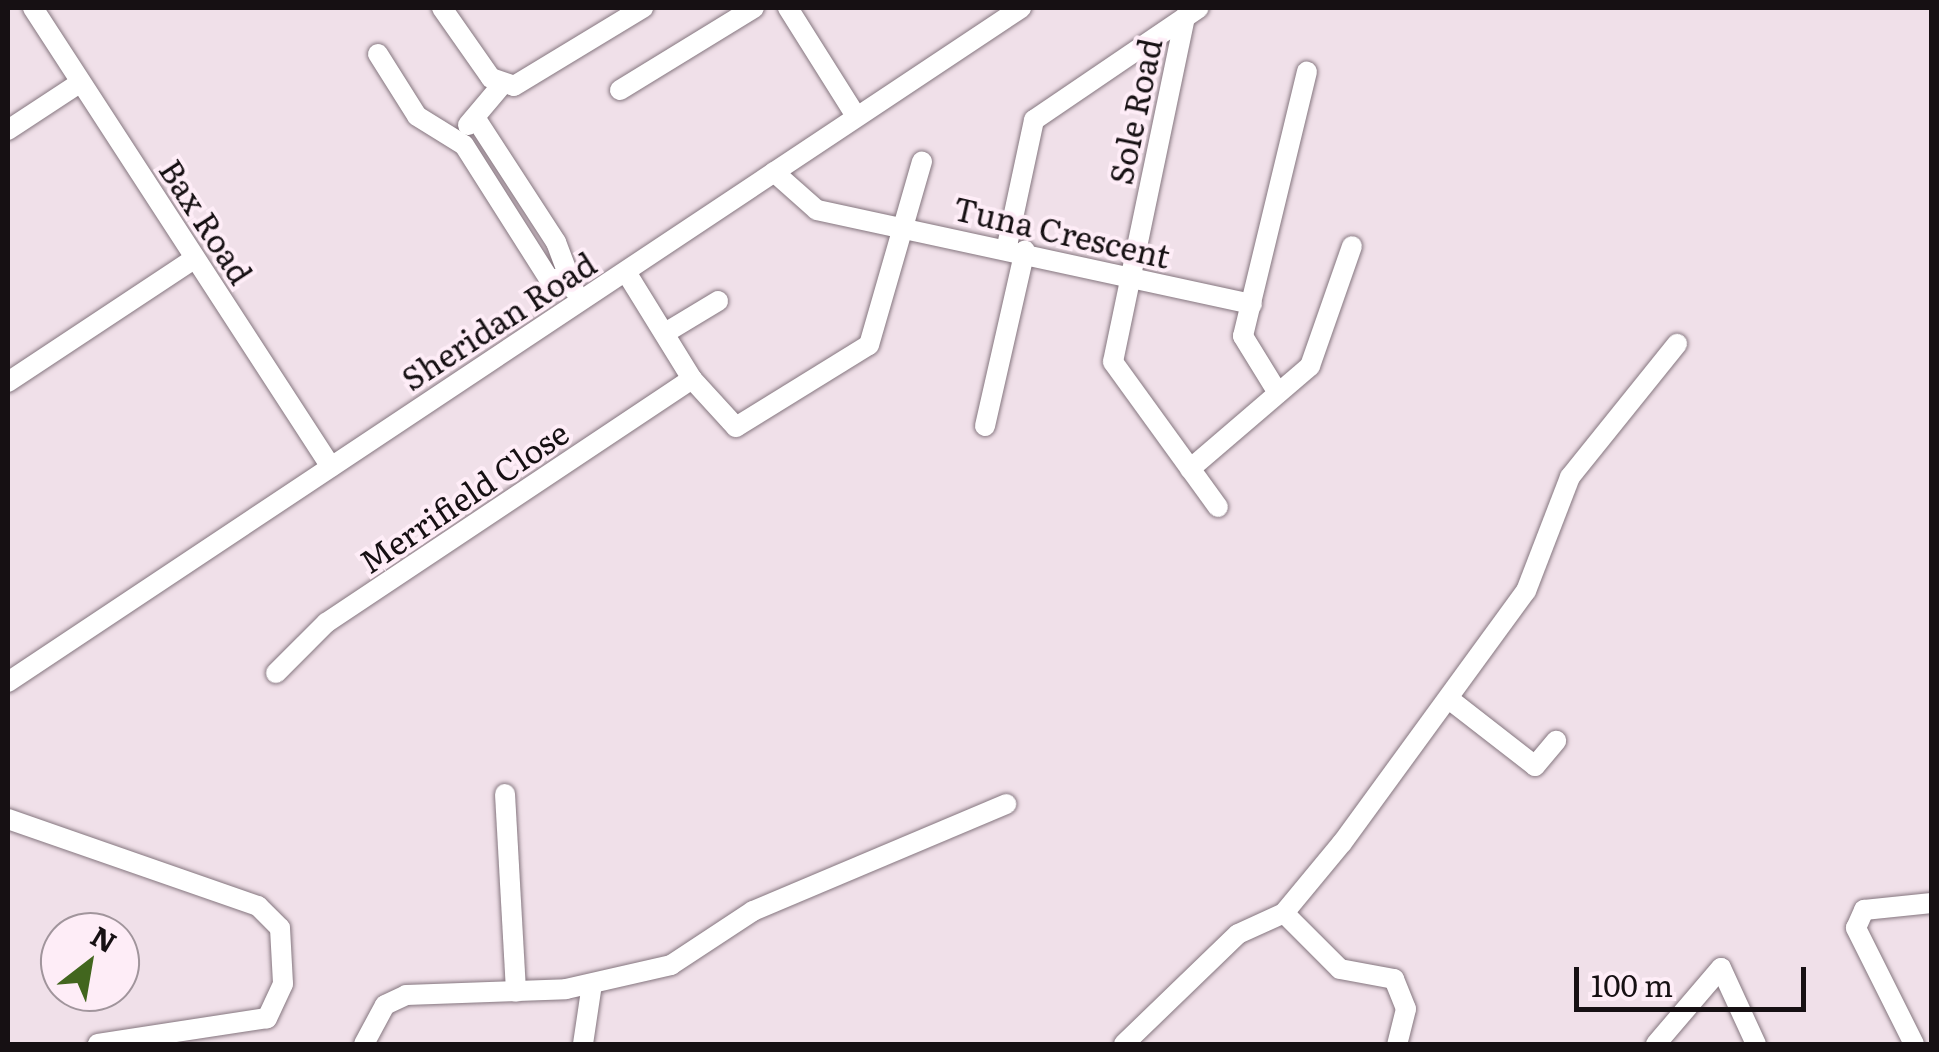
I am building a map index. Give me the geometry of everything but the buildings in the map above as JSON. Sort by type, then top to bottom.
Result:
[{"type":"street","name":"Bax Road","points":[[33,8],[331,467]]},
{"type":"street","points":[[442,8],[501,86]]},
{"type":"street","points":[[452,136],[476,119],[501,86],[534,78],[643,8]]},
{"type":"street","points":[[620,90],[754,8]]},
{"type":"street","points":[[788,8],[856,116]]},
{"type":"street","name":"Sheridan Road","points":[[8,682],[1021,8]]},
{"type":"street","points":[[985,426],[1034,120],[1192,12]]},
{"type":"street","name":"Sole Road","points":[[1192,12],[1128,277],[1113,362],[1218,507]]},
{"type":"street","points":[[378,54],[417,116],[452,136],[549,279],[566,278]]},
{"type":"street","points":[[1278,393],[1244,343],[1307,72]]},
{"type":"street","points":[[8,130],[81,82]]},
{"type":"street","points":[[476,119],[556,242],[566,278],[582,302]]},
{"type":"street","points":[[626,272],[692,379],[736,427],[837,368],[876,336],[922,161]]},
{"type":"street","name":"Tuna Crescent","points":[[774,172],[817,210],[1016,248],[1252,304]]},
{"type":"street","points":[[1190,469],[1278,393],[1320,347],[1352,246]]},
{"type":"street","points":[[8,382],[195,258]]},
{"type":"street","points":[[665,334],[718,301]]},
{"type":"street","points":[[1124,1044],[1238,934],[1284,914],[1449,700],[1526,590],[1570,477],[1677,344]]},
{"type":"street","name":"Merrifield Close","points":[[276,673],[326,623],[692,379]]},
{"type":"street","points":[[1449,700],[1535,766],[1556,740]]},
{"type":"street","points":[[505,794],[516,992]]},
{"type":"street","points":[[364,1044],[392,999],[592,984],[689,958],[753,911],[1006,804]]},
{"type":"street","points":[[8,818],[258,906],[280,928],[283,984],[268,1018],[98,1044]]},
{"type":"street","points":[[1914,1044],[1858,917],[1932,904]]},
{"type":"street","points":[[1284,914],[1340,969],[1394,979],[1406,1009],[1397,1044]]},
{"type":"street","points":[[1656,1044],[1721,968],[1756,1044]]},
{"type":"street","points":[[583,1044],[592,984]]}]
